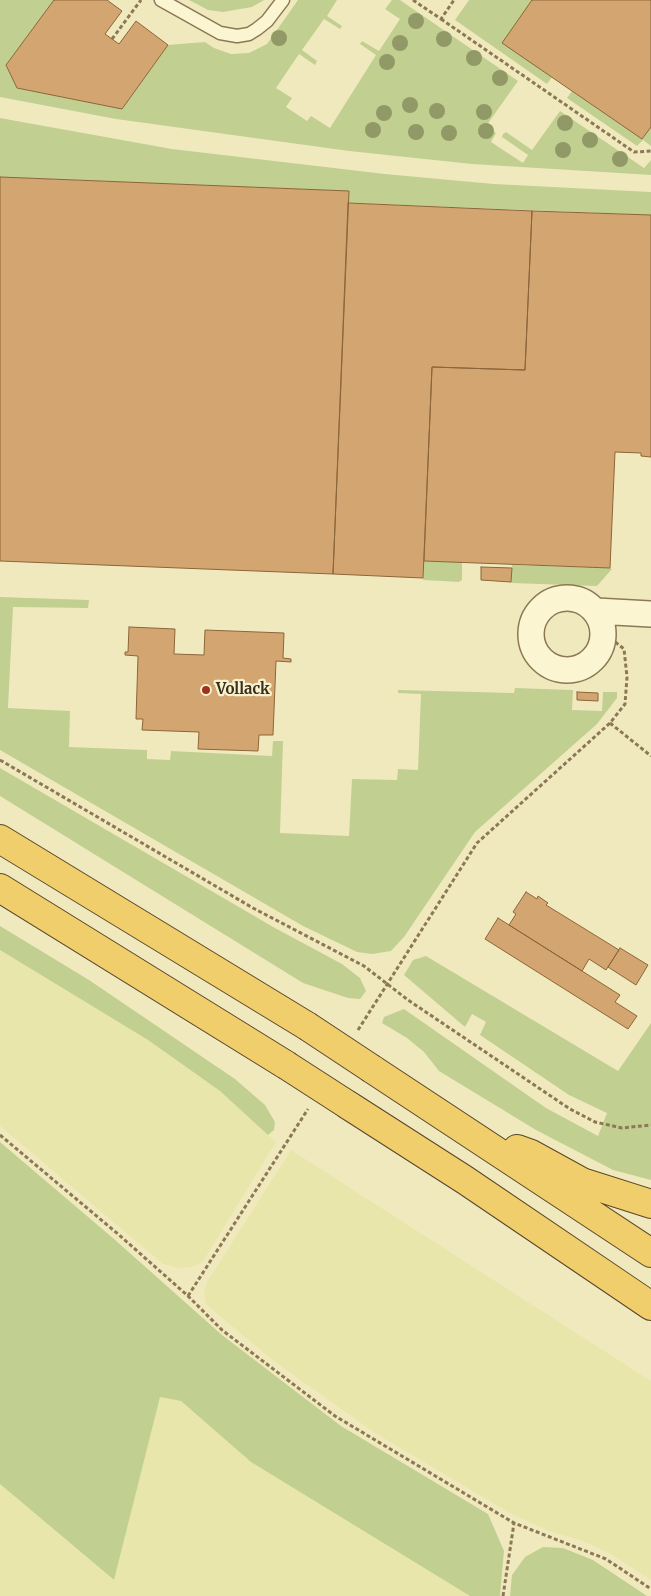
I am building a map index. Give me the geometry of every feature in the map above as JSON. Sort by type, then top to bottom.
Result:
[{"type":"highway","points":[[0,839],[307,1026],[651,1253]]},
{"type":"highway","points":[[0,888],[286,1065],[473,1186],[651,1306]]},
{"type":"highway","points":[[474,1137],[531,1154],[582,1182],[651,1204]]},
{"type":"street","points":[[600,622],[651,614]]},
{"type":"lane","points":[[161,0],[220,33],[237,36],[249,34],[257,29],[267,21],[283,0]]},
{"type":"path","points":[[112,40],[142,0]]},
{"type":"path","points":[[413,0],[634,152],[651,151]]},
{"type":"path","points":[[441,19],[454,0]]},
{"type":"path","points":[[367,1015],[477,843],[610,723],[625,704],[626,661],[624,649],[600,622]]},
{"type":"path","points":[[610,723],[651,756]]},
{"type":"path","points":[[0,760],[253,908],[364,966],[408,1000],[570,1109],[595,1122],[622,1128],[651,1125]]},
{"type":"path","points":[[0,1135],[188,1296],[222,1330],[335,1416],[514,1524],[606,1559],[651,1589]]},
{"type":"path","points":[[188,1296],[287,1143]]},
{"type":"path","points":[[503,1596],[514,1524]]},
{"type":"shaded area","points":[[0,950],[148,1040],[220,1091],[276,1142],[202,1263],[178,1268],[163,1264],[0,1126]]},
{"type":"shaded area","points":[[291,1150],[651,1381],[651,1580],[611,1554],[583,1541],[546,1530],[510,1513],[375,1433],[271,1359],[206,1304],[204,1292],[207,1282]]},
{"type":"shaded area","points":[[160,1397],[181,1401],[251,1462],[470,1596],[0,1596],[0,1484],[113,1580]]},
{"type":"green space","points":[[0,0],[54,0],[6,65],[17,88],[122,109],[168,45],[205,42],[214,48],[231,54],[249,53],[267,44],[298,0],[337,0],[327,16],[342,26],[340,29],[324,19],[302,50],[317,61],[315,65],[299,54],[276,88],[292,98],[286,107],[307,121],[311,116],[330,128],[376,55],[360,44],[362,41],[379,51],[400,19],[385,9],[392,0],[400,0],[518,81],[486,126],[496,133],[491,142],[523,163],[528,155],[502,137],[503,134],[506,132],[532,150],[560,111],[644,168],[651,160],[651,175],[472,164],[349,151],[116,119],[0,97]]},
{"type":"green space","points":[[189,0],[264,0],[252,7],[223,12],[208,10]]},
{"type":"green space","points":[[469,0],[532,0],[552,77],[547,84],[455,20]]},
{"type":"green space","points":[[572,91],[642,139],[651,127],[651,146],[643,140],[637,146],[567,98]]},
{"type":"green space","points":[[0,118],[172,149],[385,174],[494,184],[651,192],[651,215],[348,203],[348,191],[0,177]]},
{"type":"green space","points":[[424,561],[462,562],[462,580],[459,582],[423,580]]},
{"type":"green space","points":[[512,565],[612,569],[597,586],[511,583]]},
{"type":"green space","points":[[0,597],[89,600],[88,608],[13,607],[8,708],[70,711],[69,747],[147,750],[147,759],[170,760],[171,751],[272,756],[273,741],[283,741],[280,833],[349,836],[352,779],[397,780],[398,769],[418,770],[421,694],[398,693],[398,690],[514,693],[515,688],[573,690],[572,710],[602,711],[603,692],[617,692],[617,698],[597,724],[475,832],[404,937],[391,951],[372,954],[357,952],[303,926],[0,750]]},
{"type":"green space","points":[[0,768],[275,928],[342,964],[360,978],[366,991],[360,999],[348,998],[303,983],[0,796]]},
{"type":"green space","points":[[0,926],[89,980],[235,1079],[265,1105],[275,1122],[274,1130],[268,1135],[220,1091],[148,1040],[0,950]]},
{"type":"green space","points":[[426,956],[618,1071],[651,1023],[651,1180],[613,1170],[536,1130],[439,1071],[424,1052],[407,1038],[382,1023],[384,1017],[404,1009],[546,1108],[598,1136],[607,1113],[569,1095],[480,1035],[486,1022],[472,1014],[465,1027],[404,975],[413,960]]},
{"type":"green space","points":[[0,1142],[114,1239],[222,1335],[341,1426],[488,1514],[504,1551],[500,1596],[470,1596],[251,1462],[181,1401],[160,1397],[114,1580],[0,1484]]},
{"type":"green space","points":[[543,1547],[563,1548],[593,1560],[647,1596],[510,1596],[512,1575],[525,1557]]},
{"type":"building","points":[[54,0],[107,0],[122,11],[105,34],[119,44],[136,21],[168,45],[122,109],[17,88],[6,65]]},
{"type":"building","points":[[532,0],[651,0],[651,127],[642,139],[502,43]]},
{"type":"building","points":[[0,177],[349,191],[333,574],[0,561]]},
{"type":"building","points":[[348,203],[532,211],[525,370],[432,367],[423,578],[333,574]]},
{"type":"building","points":[[532,211],[651,215],[651,457],[641,456],[641,453],[615,452],[610,568],[424,561],[432,367],[525,370]]},
{"type":"building","points":[[481,567],[512,568],[511,582],[481,580]]},
{"type":"building","name":"Vollack","points":[[129,627],[175,629],[174,654],[204,655],[205,630],[284,633],[283,658],[291,659],[291,662],[276,661],[273,735],[259,735],[258,751],[198,749],[199,732],[142,730],[143,719],[136,719],[138,656],[125,655],[125,652],[128,652]]},
{"type":"building","points":[[577,692],[598,693],[598,701],[577,700]]},
{"type":"building","points":[[526,892],[537,899],[538,896],[548,903],[546,905],[619,950],[606,970],[589,959],[582,971],[509,925],[516,914],[513,912]]},
{"type":"building","points":[[498,918],[620,995],[615,1002],[637,1016],[628,1029],[485,939]]},
{"type":"building","points":[[620,948],[648,965],[636,985],[608,967]]},
{"type":"place","name":"Vollack","points":[[206,690]]}]
